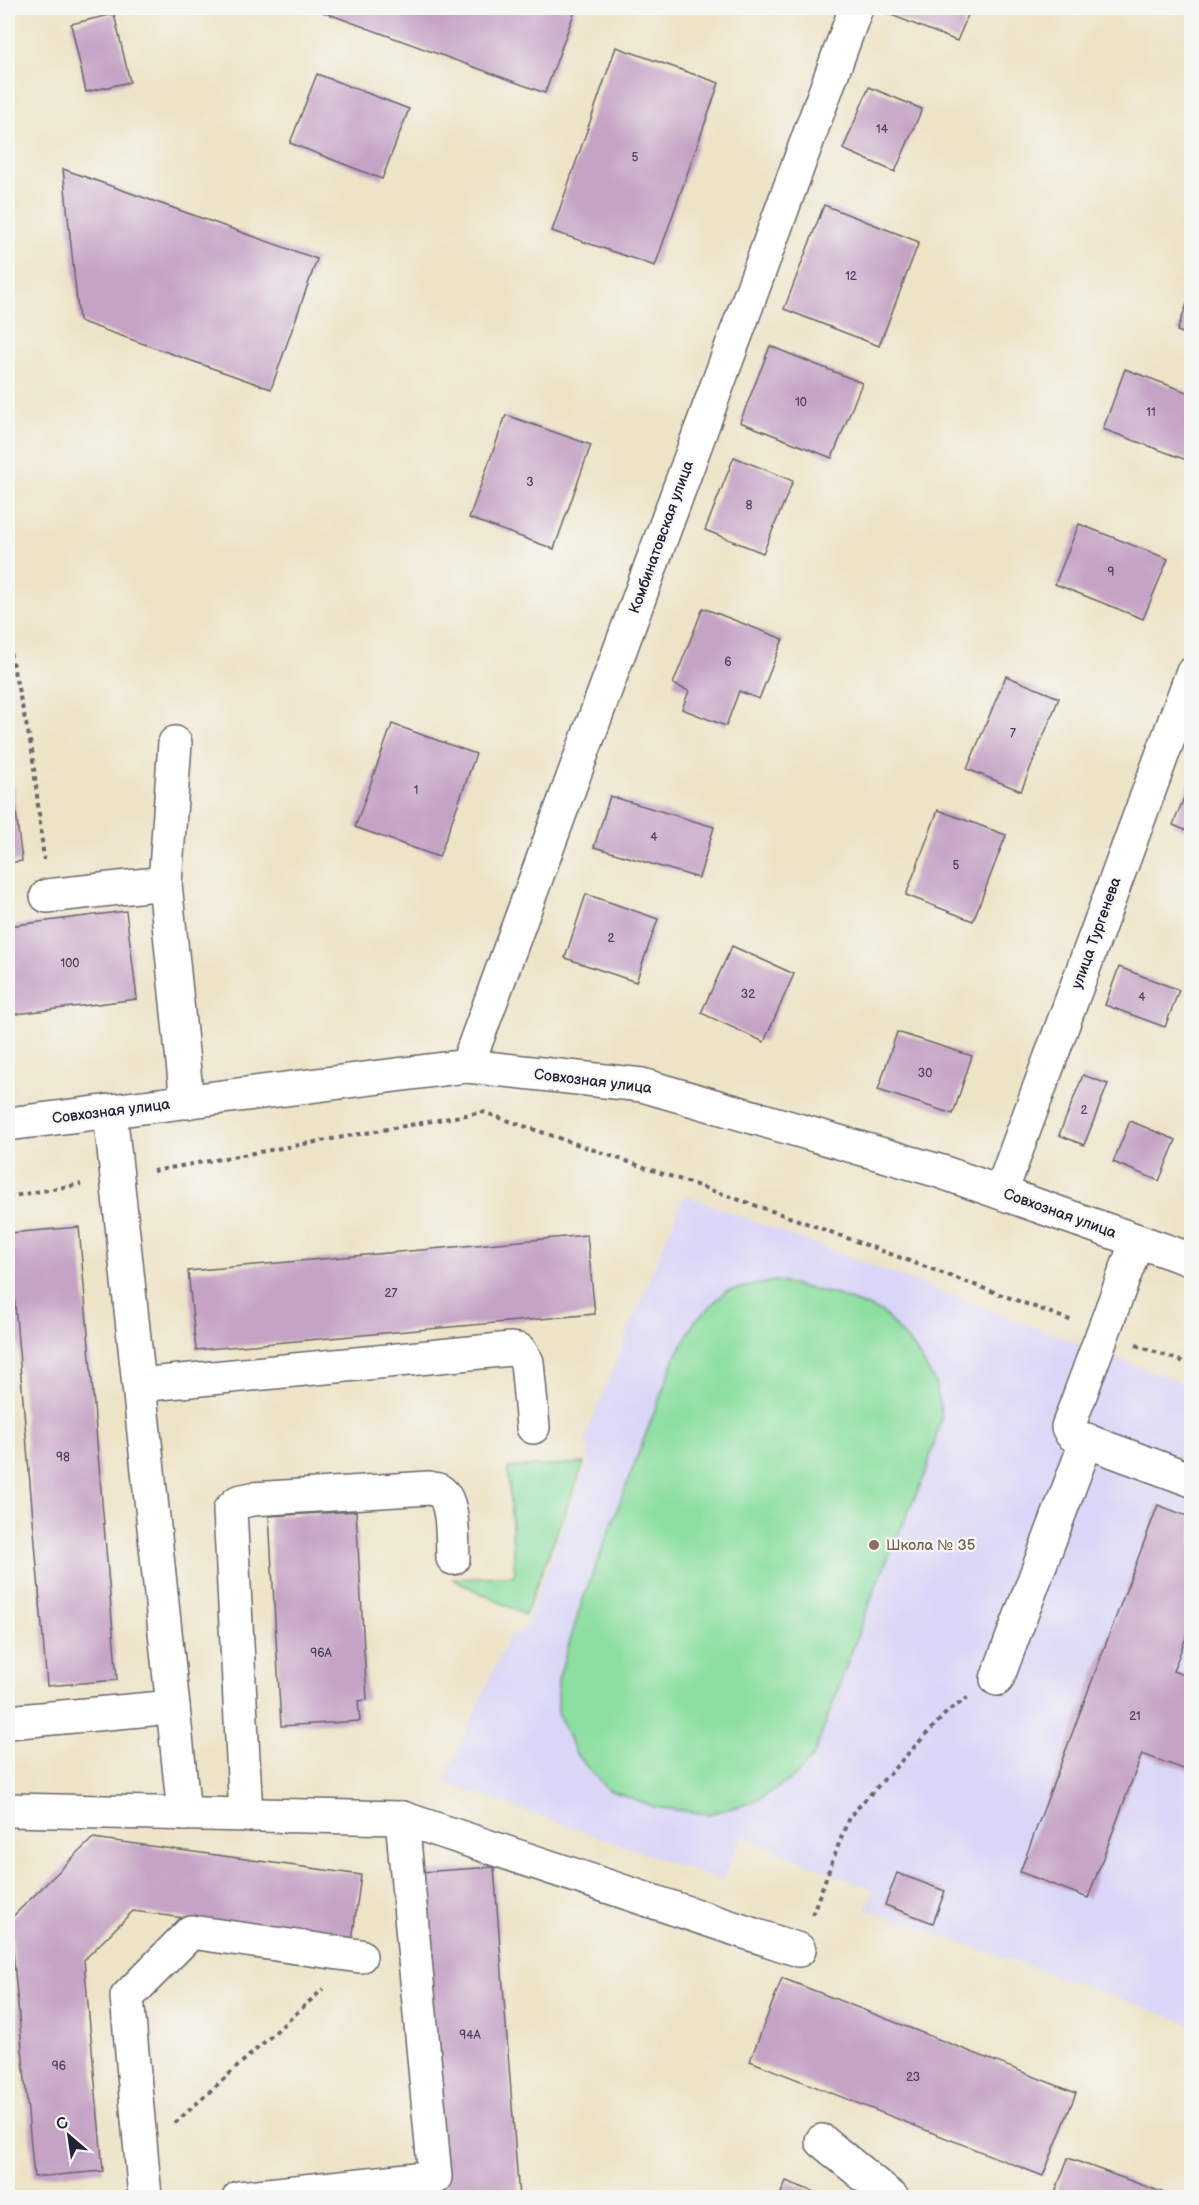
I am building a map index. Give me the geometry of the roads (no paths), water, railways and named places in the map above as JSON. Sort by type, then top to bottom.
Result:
[{"type":"street","name":"Комбинатовская улица","points":[[467,1066],[856,8]]},
{"type":"street","name":"улица Тургенева","points":[[1001,1192],[1191,674]]},
{"type":"street","points":[[175,743],[165,883],[187,1102]]},
{"type":"street","points":[[47,896],[165,883]]},
{"type":"street","name":"Совхозная улица","points":[[8,1124],[467,1066],[642,1084],[939,1171],[1191,1260]]},
{"type":"street","points":[[110,1111],[184,1814]]},
{"type":"street","points":[[1137,1241],[1068,1427],[1071,1433],[1087,1440],[1191,1480]]},
{"type":"street","points":[[139,1385],[511,1349],[519,1350],[527,1362],[532,1427]]},
{"type":"street","points":[[997,1679],[1087,1440]]},
{"type":"street","points":[[246,1815],[230,1510],[238,1502],[252,1499],[429,1488],[439,1490],[447,1498],[450,1509],[453,1558]]},
{"type":"street","points":[[8,1722],[173,1707]]},
{"type":"street","points":[[8,1810],[402,1818],[799,1950]]},
{"type":"street","points":[[239,2198],[435,2177],[402,1818]]},
{"type":"street","points":[[135,2198],[147,2197],[127,1997],[191,1932],[360,1956]]},
{"type":"street","points":[[822,2141],[892,2198]]},
{"type":"place","name":"Школа № 35","points":[[874,1545]]}]
